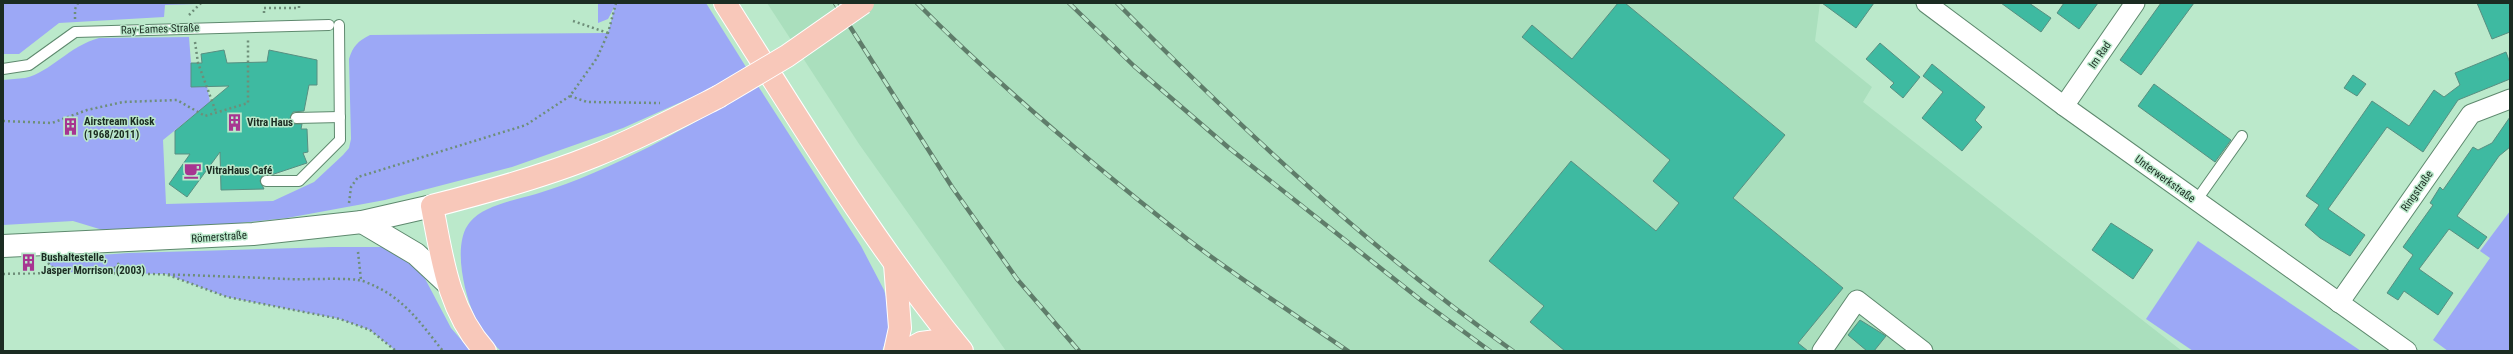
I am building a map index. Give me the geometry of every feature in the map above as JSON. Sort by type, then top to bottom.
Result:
[{"type":"main road","points":[[725,3],[895,263],[953,347]]},
{"type":"main road","points":[[485,351],[462,317],[447,284],[432,206],[532,178],[595,156],[718,97],[787,56],[863,3]]},
{"type":"main road","points":[[895,263],[900,300],[900,328],[895,351]]},
{"type":"main road","points":[[906,351],[921,343],[953,347]]},
{"type":"street","name":"Unterwerkstraße","points":[[1926,3],[2064,106],[2407,351]]},
{"type":"street","name":"Im Rad","points":[[2064,106],[2135,3]]},
{"type":"street","name":"Ringstraße","points":[[2339,303],[2471,114],[2510,99]]},
{"type":"street","name":"Römerstraße","points":[[3,246],[192,239],[254,234],[362,222],[432,206]]},
{"type":"street","points":[[362,222],[416,254],[447,284]]},
{"type":"street","points":[[1822,351],[1857,300],[1923,351]]},
{"type":"lane","name":"Ray-Eames-Straße","points":[[3,69],[28,65],[75,32],[248,26],[334,25],[340,117]]},
{"type":"lane","points":[[266,181],[299,181],[340,140],[340,117],[296,118]]},
{"type":"lane","points":[[2196,201],[2242,136]]},
{"type":"path","points":[[264,26],[264,8],[299,8],[299,3]]},
{"type":"path","points":[[349,203],[351,186],[358,177],[526,125],[570,96],[597,58],[608,33],[616,3]]},
{"type":"path","points":[[573,21],[608,33]]},
{"type":"path","points":[[3,121],[52,123],[87,110],[123,102],[177,100],[205,116],[248,103],[248,26]]},
{"type":"path","points":[[193,28],[198,63],[216,112]]},
{"type":"path","points":[[570,96],[587,102],[665,103]]},
{"type":"path","points":[[358,252],[361,280]]},
{"type":"path","points":[[44,259],[58,272]]},
{"type":"path","points":[[3,274],[58,272],[361,280],[393,294],[404,303],[444,351]]},
{"type":"path","points":[[166,274],[227,297],[340,319],[370,330],[396,351]]},
{"type":"shaded area","points":[[3,3],[229,3],[165,5],[164,17],[59,23],[19,54],[3,54]]},
{"type":"shaded area","points":[[598,3],[706,3],[746,67],[708,90],[623,128],[512,167],[385,200],[287,218],[195,228],[106,231],[73,221],[3,225],[3,80],[25,78],[34,75],[88,42],[99,38],[189,37],[191,63],[207,86],[210,102],[163,140],[166,204],[273,201],[314,182],[349,148],[351,139],[349,59],[354,47],[366,37],[370,35],[608,33],[615,6],[608,19],[598,23]]},
{"type":"shaded area","points":[[767,3],[1820,3],[1815,41],[1872,87],[1863,102],[2182,351],[1006,351],[859,144]]},
{"type":"shaded area","points":[[758,86],[861,246],[884,290],[890,310],[889,332],[882,351],[501,351],[476,320],[467,294],[461,255],[465,231],[470,222],[483,211],[492,207],[565,184],[622,160],[677,132]]},
{"type":"shaded area","points":[[2510,211],[2510,351],[2448,351],[2433,340],[2490,258],[2480,251]]},
{"type":"shaded area","points":[[2198,241],[2361,351],[2193,351],[2146,319]]},
{"type":"shaded area","points":[[382,247],[404,257],[421,271],[451,328],[471,351],[396,351],[370,330],[340,319],[227,297],[166,274],[58,272],[44,259],[128,253]]},
{"type":"building","points":[[1618,3],[1625,3],[1785,135],[1733,198],[1843,288],[1798,343],[1808,351],[1565,351],[1530,322],[1544,306],[1489,261],[1571,161],[1656,231],[1679,203],[1653,181],[1670,160],[1522,37],[1532,25],[1572,59]]},
{"type":"building","points":[[1822,3],[1874,3],[1856,28]]},
{"type":"building","points":[[2001,3],[2029,3],[2051,18],[2041,32]]},
{"type":"building","points":[[2064,3],[2098,3],[2079,29],[2057,13]]},
{"type":"building","points":[[2161,3],[2194,3],[2141,75],[2120,60]]},
{"type":"building","points":[[2477,3],[2510,3],[2510,32],[2492,39]]},
{"type":"building","points":[[1880,43],[1920,77],[1903,98],[1890,87],[1894,83],[1866,59]]},
{"type":"building","name":"Vitra Haus","points":[[224,50],[227,63],[267,62],[269,50],[317,60],[317,85],[309,85],[304,111],[293,112],[290,118],[293,124],[302,124],[301,129],[307,129],[308,152],[303,153],[307,163],[274,174],[262,176],[260,181],[264,189],[221,190],[220,152],[187,197],[169,184],[190,154],[175,154],[175,131],[229,86],[191,87],[191,63],[202,63],[201,54]]},
{"type":"building","points":[[2506,52],[2510,63],[2510,79],[2458,100],[2423,152],[2387,127],[2328,209],[2365,235],[2350,256],[2320,238],[2305,225],[2319,205],[2306,196],[2372,101],[2409,126],[2434,90],[2444,97],[2460,85],[2455,73]]},
{"type":"building","points":[[1932,64],[1985,107],[1975,120],[1982,127],[1962,151],[1922,118],[1943,92],[1923,76]]},
{"type":"building","points":[[2353,75],[2366,84],[2357,96],[2344,88]]},
{"type":"building","points":[[2154,84],[2231,140],[2215,162],[2138,106]]},
{"type":"building","points":[[2510,117],[2510,147],[2499,156],[2457,216],[2487,237],[2478,249],[2449,229],[2419,269],[2453,293],[2438,315],[2404,291],[2398,300],[2387,293],[2413,255],[2403,247],[2433,205],[2430,203],[2440,187],[2443,190],[2473,147],[2478,150],[2492,143]]},
{"type":"building","points":[[2111,223],[2153,250],[2133,279],[2092,250]]},
{"type":"building","points":[[1860,320],[1886,336],[1874,351],[1867,351],[1848,335]]},
{"type":"railway","points":[[835,3],[952,187],[1017,279],[1079,351]]},
{"type":"railway","points":[[917,3],[981,65],[1048,125],[1151,210],[1186,238],[1266,296],[1348,351]]},
{"type":"railway","points":[[1069,3],[1134,66],[1229,148],[1422,301],[1490,351]]},
{"type":"railway","points":[[1117,3],[1211,96],[1308,186],[1408,271],[1513,351]]},
{"type":"place","name":"Vitra Haus","points":[[234,122]]},
{"type":"place","name":"Airstream Kiosk (1968/2011)","points":[[71,127]]},
{"type":"place","name":"VitraHaus Café","points":[[193,170]]},
{"type":"place","name":"Bushaltestelle, Jasper Morrison (2003)","points":[[28,263]]}]
